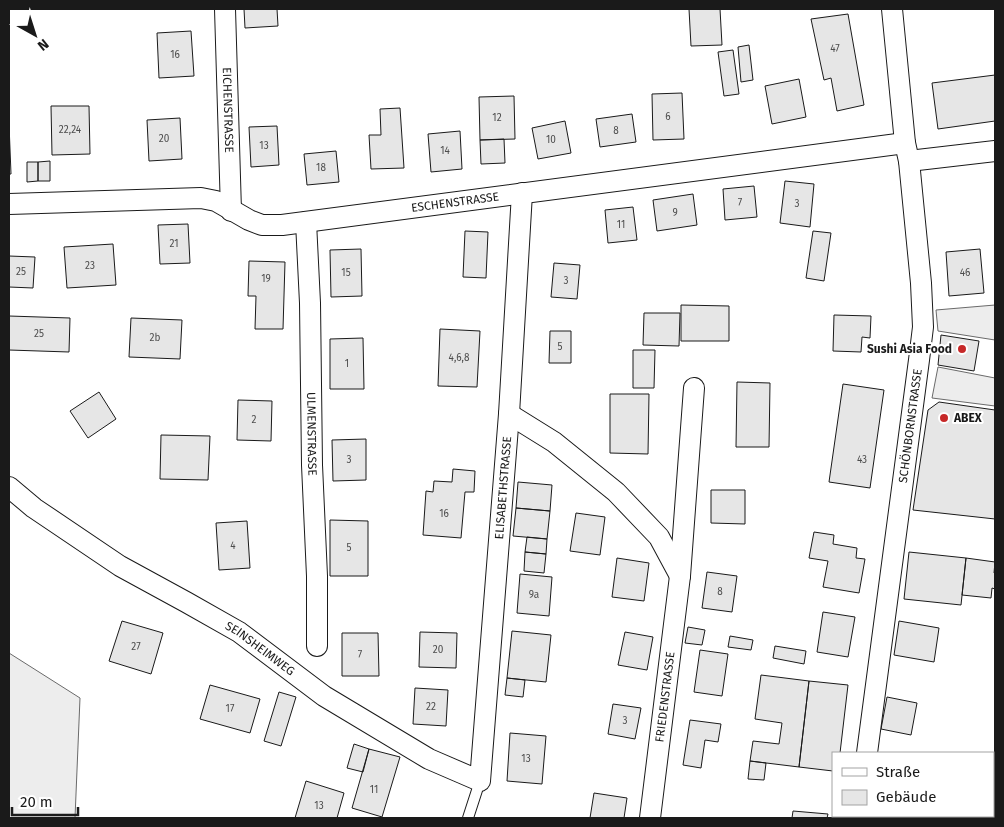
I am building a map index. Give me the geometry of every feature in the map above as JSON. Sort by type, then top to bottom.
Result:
[{"type":"street","name":"EICHENSTRASSE","points":[[224,9],[231,211]]},
{"type":"street","name":"SCHÖNBORNSTRASSE","points":[[867,752],[922,326],[921,283],[892,9]]},
{"type":"street","name":"ESCHENSTRASSE","points":[[9,204],[201,198],[216,202],[262,225],[282,225],[522,193],[907,152],[995,151]]},
{"type":"street","name":"ELISABETHSTRASSE","points":[[480,781],[509,414],[522,193]]},
{"type":"street","name":"ULMENSTRASSE","points":[[306,222],[310,303],[317,646]]},
{"type":"street","name":"FRIEDENSTRASSE","points":[[650,818],[680,576],[694,388]]},
{"type":"street","points":[[509,414],[554,442],[616,492],[659,537],[680,576]]},
{"type":"street","name":"SEINSHEIMWEG","points":[[9,488],[34,508],[120,566],[239,632],[324,696],[429,759],[480,781]]},
{"type":"lane","points":[[468,818],[480,781]]},
{"type":"shaded area","points":[[995,305],[995,340],[938,331],[936,310]]},
{"type":"shaded area","points":[[938,367],[995,378],[995,406],[932,398]]},
{"type":"shaded area","points":[[9,653],[80,698],[75,818],[9,818]]},
{"type":"building","points":[[244,9],[277,9],[278,26],[245,28]]},
{"type":"building","points":[[689,9],[720,9],[722,45],[691,46]]},
{"type":"building","points":[[848,14],[864,105],[837,111],[831,78],[824,80],[811,19]]},
{"type":"building","points":[[191,31],[194,76],[159,78],[157,33]]},
{"type":"building","points":[[749,45],[753,80],[741,82],[738,47]]},
{"type":"building","points":[[733,50],[739,94],[724,96],[718,52]]},
{"type":"building","points":[[995,75],[995,121],[938,129],[932,83]]},
{"type":"building","points":[[799,79],[806,117],[772,124],[765,86]]},
{"type":"building","points":[[682,93],[684,139],[653,140],[652,94]]},
{"type":"building","points":[[514,96],[515,139],[480,140],[479,97]]},
{"type":"building","points":[[51,106],[89,106],[90,154],[52,155]]},
{"type":"building","points":[[400,108],[404,168],[371,169],[369,135],[381,135],[380,109]]},
{"type":"building","points":[[632,114],[636,142],[600,147],[596,119]]},
{"type":"building","points":[[180,118],[182,159],[149,161],[147,120]]},
{"type":"building","points":[[565,121],[571,153],[538,159],[532,128]]},
{"type":"building","points":[[9,124],[11,174],[9,174]]},
{"type":"building","points":[[277,126],[279,165],[251,167],[249,127]]},
{"type":"building","points":[[460,131],[462,169],[431,172],[428,134]]},
{"type":"building","points":[[504,139],[505,163],[481,164],[480,140]]},
{"type":"building","points":[[336,151],[339,182],[307,185],[304,154]]},
{"type":"building","points":[[50,161],[50,181],[38,181],[38,162]]},
{"type":"building","points":[[27,162],[38,162],[38,181],[27,182]]},
{"type":"building","points":[[785,181],[814,184],[810,227],[780,223]]},
{"type":"building","points":[[754,186],[757,217],[725,220],[723,189]]},
{"type":"building","points":[[693,194],[697,225],[657,231],[653,200]]},
{"type":"building","points":[[633,207],[637,240],[608,243],[605,210]]},
{"type":"building","points":[[188,224],[190,263],[160,264],[158,225]]},
{"type":"building","points":[[465,231],[488,232],[486,278],[463,277]]},
{"type":"building","points":[[813,231],[831,233],[824,281],[806,278]]},
{"type":"building","points":[[113,244],[116,285],[67,288],[64,247]]},
{"type":"building","points":[[361,249],[362,296],[331,297],[330,250]]},
{"type":"building","points":[[980,249],[984,293],[949,296],[946,252]]},
{"type":"building","points":[[9,256],[35,257],[33,288],[9,287]]},
{"type":"building","points":[[249,261],[285,262],[283,329],[255,329],[256,296],[248,296]]},
{"type":"building","points":[[554,263],[580,265],[577,299],[551,297]]},
{"type":"building","points":[[681,305],[729,306],[729,341],[681,341]]},
{"type":"building","points":[[644,313],[680,313],[679,346],[643,345]]},
{"type":"building","points":[[834,315],[871,316],[870,338],[862,337],[861,352],[833,351]]},
{"type":"building","points":[[9,316],[70,318],[69,352],[9,350]]},
{"type":"building","points":[[131,318],[182,320],[180,359],[129,357]]},
{"type":"building","points":[[440,329],[480,331],[477,387],[438,386]]},
{"type":"building","points":[[550,331],[571,331],[571,363],[549,363]]},
{"type":"building","points":[[941,335],[979,341],[974,371],[938,365]]},
{"type":"building","points":[[363,338],[364,389],[330,389],[330,339]]},
{"type":"building","points":[[633,350],[655,350],[654,388],[633,388]]},
{"type":"building","points":[[737,382],[770,383],[769,447],[736,447]]},
{"type":"building","points":[[843,384],[884,390],[870,488],[829,482]]},
{"type":"building","points":[[99,392],[116,419],[88,438],[70,411]]},
{"type":"building","points":[[610,394],[649,394],[648,454],[610,453]]},
{"type":"building","points":[[238,400],[272,401],[271,441],[237,440]]},
{"type":"building","points":[[939,402],[995,410],[995,519],[913,510],[928,410]]},
{"type":"building","points":[[161,435],[210,436],[208,480],[160,479]]},
{"type":"building","points":[[366,439],[366,480],[333,481],[332,440]]},
{"type":"building","points":[[453,469],[475,471],[474,492],[465,492],[461,538],[423,535],[426,491],[433,492],[434,481],[452,482]]},
{"type":"building","points":[[518,482],[552,485],[550,511],[516,508]]},
{"type":"building","points":[[711,490],[745,490],[745,524],[711,523]]},
{"type":"building","points":[[516,508],[550,511],[547,539],[513,536]]},
{"type":"building","points":[[576,513],[605,517],[600,555],[570,551]]},
{"type":"building","points":[[330,520],[368,521],[368,576],[330,576]]},
{"type":"building","points":[[247,521],[250,568],[219,570],[216,523]]},
{"type":"building","points":[[814,532],[834,535],[833,544],[857,548],[856,558],[865,559],[859,593],[823,587],[828,561],[809,558]]},
{"type":"building","points":[[527,537],[547,539],[546,554],[525,552]]},
{"type":"building","points":[[525,552],[546,554],[544,573],[524,571]]},
{"type":"building","points":[[909,552],[966,558],[961,605],[904,599]]},
{"type":"building","points":[[617,558],[649,563],[644,601],[612,597]]},
{"type":"building","points":[[966,558],[995,562],[995,589],[992,588],[991,598],[962,595]]},
{"type":"building","points":[[707,572],[737,576],[732,612],[702,608]]},
{"type":"building","points":[[520,574],[552,577],[549,616],[517,613]]},
{"type":"building","points":[[823,612],[855,617],[848,657],[817,652]]},
{"type":"building","points":[[122,621],[163,633],[151,674],[109,661]]},
{"type":"building","points":[[899,621],[939,628],[934,662],[894,655]]},
{"type":"building","points":[[688,627],[705,630],[702,645],[685,643]]},
{"type":"building","points":[[512,631],[551,635],[546,682],[507,678]]},
{"type":"building","points":[[420,632],[457,633],[456,668],[419,667]]},
{"type":"building","points":[[625,632],[653,637],[647,670],[618,665]]},
{"type":"building","points":[[342,633],[378,633],[379,676],[342,676]]},
{"type":"building","points":[[730,636],[753,640],[751,650],[728,647]]},
{"type":"building","points":[[775,646],[806,651],[804,664],[773,658]]},
{"type":"building","points":[[700,650],[728,654],[722,696],[694,692]]},
{"type":"building","points":[[761,675],[809,681],[799,767],[750,761],[753,741],[779,744],[782,723],[755,719]]},
{"type":"building","points":[[507,678],[525,680],[523,697],[505,695]]},
{"type":"building","points":[[809,681],[848,685],[840,752],[832,752],[832,771],[799,767]]},
{"type":"building","points":[[210,685],[260,699],[250,733],[200,719]]},
{"type":"building","points":[[415,688],[448,690],[446,726],[413,724]]},
{"type":"building","points":[[279,692],[296,697],[281,746],[264,741]]},
{"type":"building","points":[[887,697],[917,703],[911,735],[881,729]]},
{"type":"building","points":[[613,704],[641,708],[635,739],[608,734]]},
{"type":"building","points":[[690,720],[721,724],[718,742],[705,740],[701,768],[683,765]]},
{"type":"building","points":[[510,733],[546,736],[542,784],[507,781]]},
{"type":"building","points":[[354,744],[369,749],[363,772],[347,768]]},
{"type":"building","points":[[369,749],[400,757],[382,817],[352,808]]},
{"type":"building","points":[[750,761],[766,763],[764,780],[748,779]]},
{"type":"building","points":[[994,776],[995,776],[995,807],[994,800]]},
{"type":"building","points":[[306,781],[344,793],[337,818],[295,818]]},
{"type":"building","points":[[594,793],[627,798],[624,818],[590,818]]},
{"type":"building","points":[[793,811],[828,814],[827,818],[792,818]]},
{"type":"building","points":[[879,817],[924,817],[924,818]]},
{"type":"place","name":"Sushi Asia Food","points":[[962,349]]},
{"type":"place","name":"ABEX","points":[[944,418]]}]
